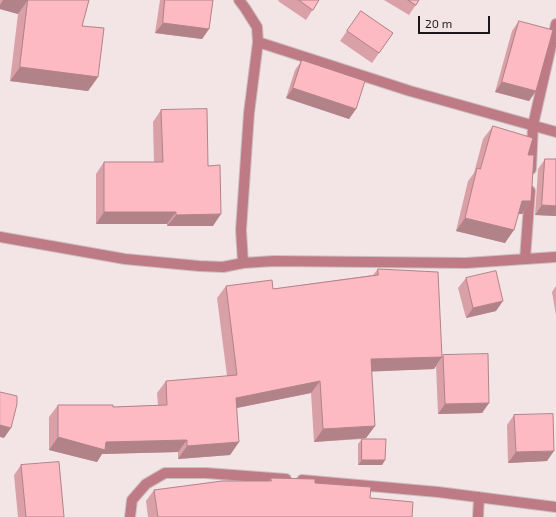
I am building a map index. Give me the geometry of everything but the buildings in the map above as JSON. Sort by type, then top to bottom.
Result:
[{"type":"street","points":[[238,0],[257,27],[258,42],[248,113],[241,230],[243,262]]},
{"type":"street","points":[[525,259],[531,182],[533,125],[556,24]]},
{"type":"street","points":[[258,42],[410,92],[556,132]]},
{"type":"street","points":[[0,237],[125,259],[223,266],[243,262],[466,262],[556,257]]},
{"type":"street","points":[[130,517],[132,500],[146,484],[165,473],[206,473],[342,483],[556,508]]},
{"type":"street","points":[[478,517],[479,498]]}]
